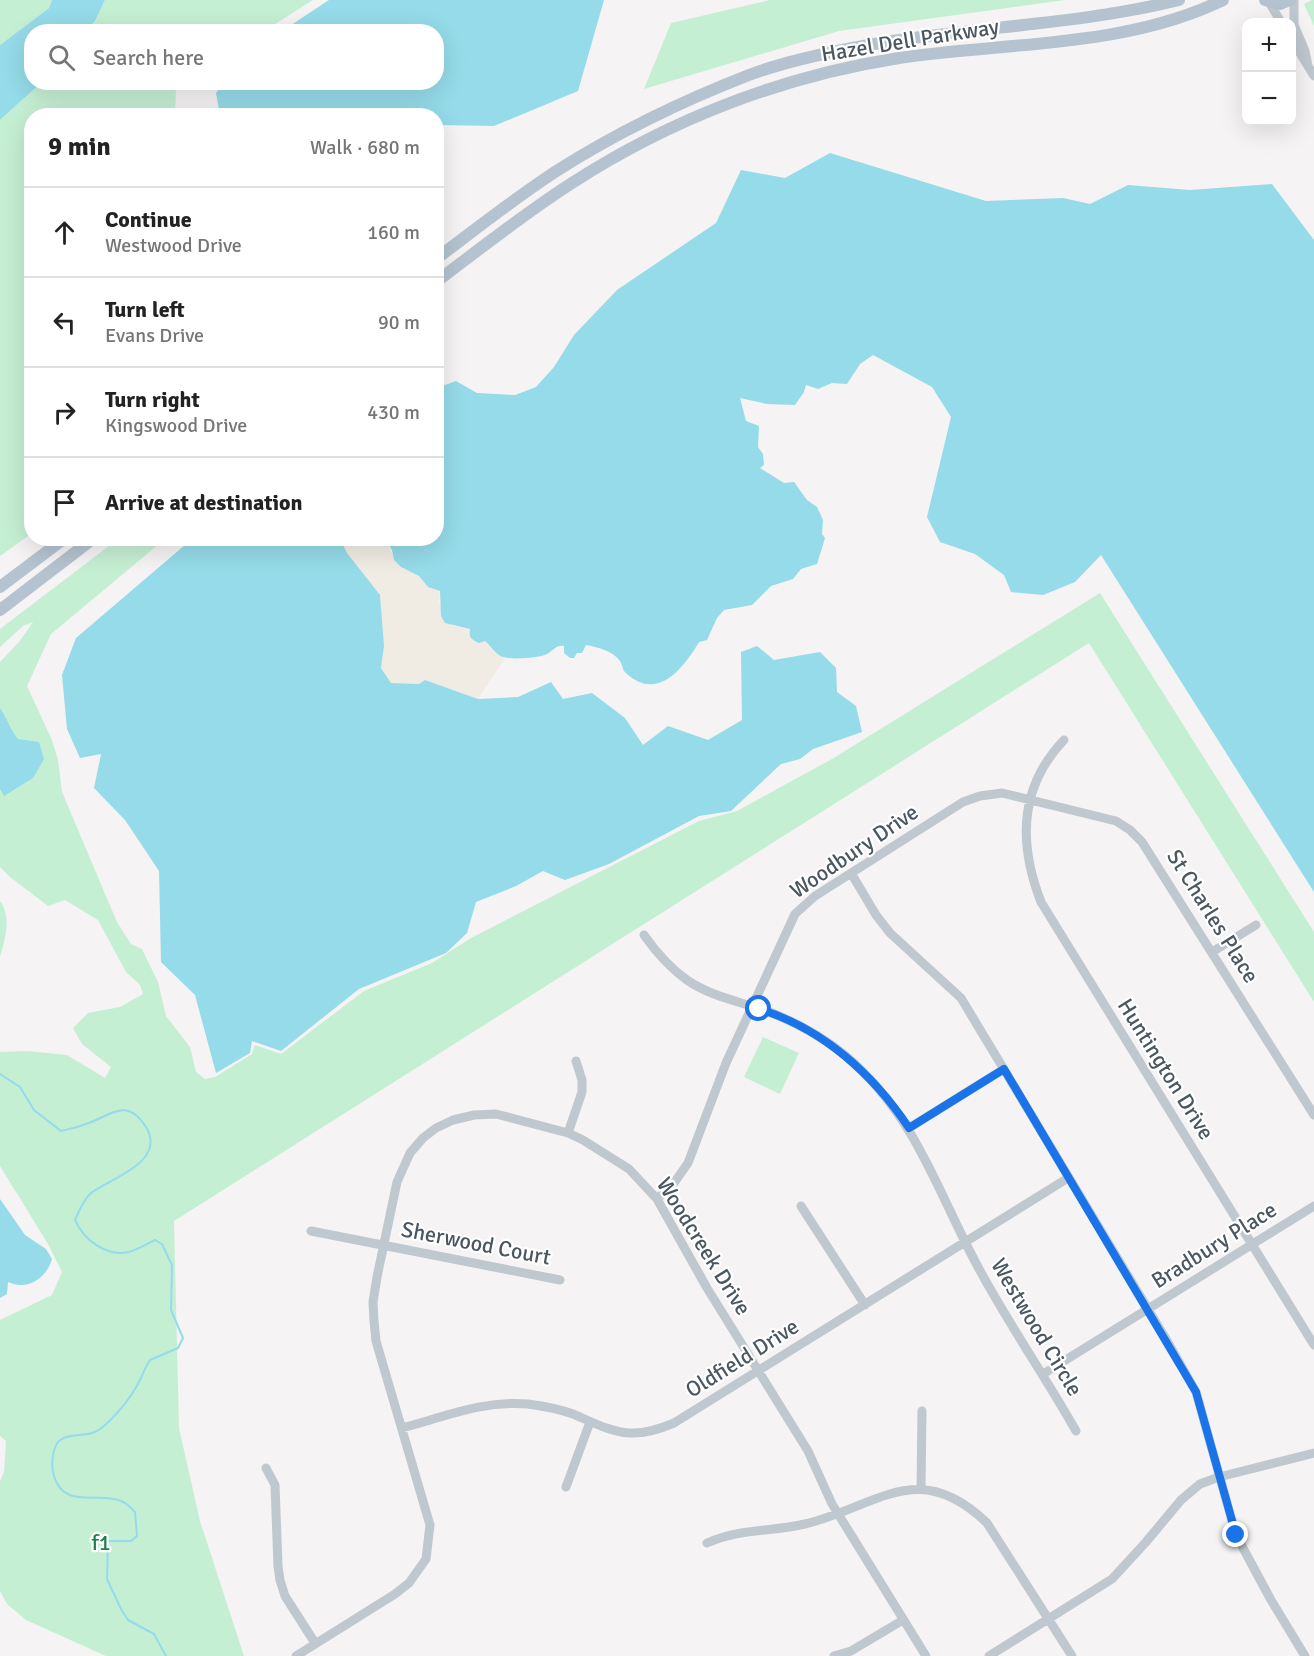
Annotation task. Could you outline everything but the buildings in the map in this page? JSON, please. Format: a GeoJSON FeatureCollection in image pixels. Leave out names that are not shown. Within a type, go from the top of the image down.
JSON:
{"type":"FeatureCollection","features":[{"type":"Feature","properties":{"kind":"main road","name":"Hazel Dell Parkway"},"geometry":{"type":"LineString","coordinates":[[444,253],[532,188],[595,147],[663,112],[751,75],[828,54],[887,42],[1079,20],[1179,0]]}},
{"type":"Feature","properties":{"kind":"main road","name":"Hazel Dell Parkway"},"geometry":{"type":"LineString","coordinates":[[444,276],[531,210],[600,165],[668,129],[739,99],[813,76],[871,63],[1077,38],[1139,28],[1183,17],[1223,0]]}},
{"type":"Feature","properties":{"kind":"main road"},"geometry":{"type":"LineString","coordinates":[[1267,1],[1280,4],[1292,0]]}},
{"type":"Feature","properties":{"kind":"main road"},"geometry":{"type":"LineString","coordinates":[[0,587],[54,546]]}},
{"type":"Feature","properties":{"kind":"main road"},"geometry":{"type":"LineString","coordinates":[[0,610],[84,546]]}},
{"type":"Feature","properties":{"kind":"street"},"geometry":{"type":"LineString","coordinates":[[1292,0],[1294,24],[1305,51],[1308,66]]}},
{"type":"Feature","properties":{"kind":"street"},"geometry":{"type":"LineString","coordinates":[[1267,1],[1278,18]]}},
{"type":"Feature","properties":{"kind":"street"},"geometry":{"type":"LineString","coordinates":[[1296,46],[1314,76]]}},
{"type":"Feature","properties":{"kind":"street","name":"Huntington Drive"},"geometry":{"type":"LineString","coordinates":[[1064,740],[1042,767],[1034,786],[1026,820],[1026,842],[1034,882],[1041,902],[1314,1345]]}},
{"type":"Feature","properties":{"kind":"street","name":"Woodbury Drive"},"geometry":{"type":"LineString","coordinates":[[657,1199],[674,1183],[688,1163],[718,1080],[795,914],[814,896],[972,798],[1002,793],[1031,799]]}},
{"type":"Feature","properties":{"kind":"street","name":"St Charles Place"},"geometry":{"type":"LineString","coordinates":[[1031,799],[1116,821],[1142,842],[1314,1115]]}},
{"type":"Feature","properties":{"kind":"street"},"geometry":{"type":"LineString","coordinates":[[851,873],[876,915],[890,933],[961,998],[1196,1392],[1236,1535],[1305,1656]]}},
{"type":"Feature","properties":{"kind":"street"},"geometry":{"type":"LineString","coordinates":[[1212,952],[1256,925]]}},
{"type":"Feature","properties":{"kind":"street","name":"Westwood Circle"},"geometry":{"type":"LineString","coordinates":[[644,934],[662,958],[686,980],[712,993],[790,1022],[840,1052],[860,1068],[879,1088],[909,1128],[985,1281],[1076,1431]]}},
{"type":"Feature","properties":{"kind":"street"},"geometry":{"type":"LineString","coordinates":[[568,1133],[582,1092],[582,1080],[576,1061]]}},
{"type":"Feature","properties":{"kind":"street"},"geometry":{"type":"LineString","coordinates":[[909,1128],[1004,1069]]}},
{"type":"Feature","properties":{"kind":"street","name":"Woodcreek Drive"},"geometry":{"type":"LineString","coordinates":[[296,1656],[395,1594],[409,1583],[426,1559],[430,1526],[376,1341],[374,1302],[397,1182],[403,1167],[423,1137],[453,1119],[474,1114],[496,1114],[568,1133],[604,1151],[629,1168],[657,1199],[707,1288],[808,1451],[838,1513],[926,1656]]}},
{"type":"Feature","properties":{"kind":"street","name":"Oldfield Drive"},"geometry":{"type":"LineString","coordinates":[[402,1428],[462,1410],[508,1403],[552,1408],[628,1433],[647,1432],[674,1424],[1068,1178]]}},
{"type":"Feature","properties":{"kind":"street"},"geometry":{"type":"LineString","coordinates":[[801,1206],[865,1305]]}},
{"type":"Feature","properties":{"kind":"street","name":"Bradbury Place"},"geometry":{"type":"LineString","coordinates":[[1043,1374],[1314,1206]]}},
{"type":"Feature","properties":{"kind":"street","name":"Sherwood Court"},"geometry":{"type":"LineString","coordinates":[[311,1230],[560,1280]]}},
{"type":"Feature","properties":{"kind":"street"},"geometry":{"type":"LineString","coordinates":[[921,1489],[922,1411]]}},
{"type":"Feature","properties":{"kind":"street"},"geometry":{"type":"LineString","coordinates":[[566,1487],[590,1422]]}},
{"type":"Feature","properties":{"kind":"street"},"geometry":{"type":"LineString","coordinates":[[989,1656],[1112,1579],[1181,1500],[1200,1484],[1314,1453]]}},
{"type":"Feature","properties":{"kind":"street"},"geometry":{"type":"LineString","coordinates":[[266,1468],[275,1485],[280,1580],[285,1596],[315,1643]]}},
{"type":"Feature","properties":{"kind":"street"},"geometry":{"type":"LineString","coordinates":[[707,1543],[728,1534],[805,1524],[880,1496],[910,1489],[934,1491],[960,1500],[987,1523],[1072,1656]]}},
{"type":"Feature","properties":{"kind":"street"},"geometry":{"type":"LineString","coordinates":[[834,1656],[851,1651],[903,1620]]}},
{"type":"Feature","properties":{"kind":"green space"},"geometry":{"type":"Polygon","coordinates":[[[0,0],[52,0],[49,8],[28,24],[24,24],[24,27],[0,45],[0,0]]]}},
{"type":"Feature","properties":{"kind":"green space"},"geometry":{"type":"Polygon","coordinates":[[[105,0],[313,0],[275,24],[93,24],[105,0]]]}},
{"type":"Feature","properties":{"kind":"green space"},"geometry":{"type":"Polygon","coordinates":[[[770,0],[1065,0],[839,31],[644,89],[671,23],[770,0]]]}},
{"type":"Feature","properties":{"kind":"green space"},"geometry":{"type":"Polygon","coordinates":[[[1314,0],[1314,26],[1304,4],[1314,0]]]}},
{"type":"Feature","properties":{"kind":"green space"},"geometry":{"type":"Polygon","coordinates":[[[33,90],[176,90],[175,108],[24,108],[24,539],[0,556],[0,120],[33,90]]]}},
{"type":"Feature","properties":{"kind":"green space","name":"f1"},"geometry":{"type":"Polygon","coordinates":[[[109,546],[157,546],[51,634],[27,686],[52,740],[58,760],[62,792],[117,922],[131,944],[142,949],[158,982],[166,1016],[190,1047],[196,1072],[205,1079],[215,1077],[252,1054],[255,1045],[281,1054],[364,991],[432,963],[471,938],[699,821],[737,811],[832,759],[1100,593],[1314,932],[1314,1002],[1089,643],[174,1221],[179,1428],[200,1521],[244,1656],[106,1656],[26,1620],[7,1604],[0,1591],[0,1481],[4,1472],[6,1441],[0,1436],[0,1320],[52,1295],[62,1272],[48,1244],[0,1166],[0,1052],[28,1051],[67,1055],[105,1078],[111,1067],[82,1044],[73,1028],[88,1013],[120,1007],[143,994],[140,985],[126,972],[98,920],[65,900],[48,906],[0,867],[0,662],[19,642],[33,622],[23,626],[0,647],[0,629],[109,546]]]}},
{"type":"Feature","properties":{"kind":"green space"},"geometry":{"type":"Polygon","coordinates":[[[0,901],[7,921],[0,957],[0,901]]]}},
{"type":"Feature","properties":{"kind":"green space"},"geometry":{"type":"Polygon","coordinates":[[[763,1037],[799,1053],[780,1094],[744,1077],[763,1037]]]}},
{"type":"Feature","properties":{"kind":"sand"},"geometry":{"type":"Polygon","coordinates":[[[343,546],[388,546],[401,567],[421,577],[429,586],[440,591],[439,602],[452,626],[462,627],[476,633],[505,658],[478,699],[425,680],[419,684],[391,683],[381,668],[384,646],[343,546]]]}},
{"type":"Feature","properties":{"kind":"water"},"geometry":{"type":"Polygon","coordinates":[[[52,0],[105,0],[92,24],[28,24],[49,8],[52,0]]]}},
{"type":"Feature","properties":{"kind":"water"},"geometry":{"type":"Polygon","coordinates":[[[329,0],[604,0],[578,91],[494,126],[444,125],[444,108],[219,108],[216,93],[218,90],[444,90],[444,24],[293,24],[329,0]]]}},
{"type":"Feature","properties":{"kind":"water"},"geometry":{"type":"Polygon","coordinates":[[[24,27],[24,90],[33,90],[0,120],[0,45],[24,27]]]}},
{"type":"Feature","properties":{"kind":"water"},"geometry":{"type":"Polygon","coordinates":[[[830,153],[986,201],[1063,198],[1090,204],[1128,185],[1190,190],[1272,184],[1314,240],[1314,892],[1101,555],[1075,582],[1043,595],[1011,592],[1004,575],[975,554],[940,542],[927,517],[951,417],[932,387],[873,355],[860,364],[847,384],[832,383],[818,389],[806,385],[795,405],[767,404],[740,398],[746,421],[759,426],[758,447],[763,454],[764,465],[760,468],[784,483],[794,482],[807,500],[817,507],[823,520],[822,534],[825,538],[817,564],[801,569],[793,579],[771,586],[752,605],[724,610],[717,618],[707,640],[699,642],[677,671],[659,683],[648,684],[637,681],[625,672],[620,661],[609,652],[586,645],[582,653],[577,653],[574,658],[564,653],[564,646],[537,657],[502,657],[485,641],[479,643],[472,639],[470,629],[445,623],[441,616],[440,591],[428,587],[419,576],[401,567],[394,560],[389,546],[444,546],[444,385],[456,381],[477,393],[515,395],[536,387],[554,367],[574,335],[617,290],[716,223],[741,170],[785,178],[830,153]]]}},
{"type":"Feature","properties":{"kind":"water"},"geometry":{"type":"Polygon","coordinates":[[[184,546],[344,546],[380,595],[384,646],[381,668],[391,683],[419,684],[425,680],[478,699],[518,697],[551,682],[563,699],[592,693],[625,718],[643,745],[668,726],[708,740],[742,720],[741,652],[757,646],[774,660],[820,652],[836,668],[837,692],[856,706],[862,732],[813,749],[800,759],[781,764],[731,811],[699,816],[609,864],[565,880],[543,871],[516,886],[476,902],[467,933],[446,953],[359,989],[281,1051],[252,1041],[250,1053],[216,1073],[195,995],[161,962],[159,871],[125,820],[94,788],[101,754],[80,758],[67,729],[62,675],[76,638],[184,546]]]}},
{"type":"Feature","properties":{"kind":"water"},"geometry":{"type":"Polygon","coordinates":[[[0,708],[18,739],[39,742],[44,759],[33,778],[4,796],[0,789],[0,708]]]}},
{"type":"Feature","properties":{"kind":"water"},"geometry":{"type":"Polygon","coordinates":[[[0,1199],[25,1235],[46,1249],[52,1259],[45,1272],[35,1281],[22,1285],[8,1282],[7,1294],[0,1298],[0,1199]]]}},
{"type":"Feature","properties":{"kind":"waterway"},"geometry":{"type":"LineString","coordinates":[[0,1074],[20,1087],[34,1110],[61,1131],[124,1110],[139,1117],[150,1139],[149,1150],[143,1159],[134,1168],[91,1193],[83,1202],[75,1220],[90,1240],[112,1252],[129,1252],[155,1240],[162,1244],[172,1265],[171,1310],[183,1338],[178,1348],[150,1360],[132,1394],[105,1425],[95,1432],[67,1437],[59,1441],[54,1453],[53,1468],[54,1476],[65,1493],[83,1498],[112,1498],[125,1503],[135,1512],[137,1536],[131,1541],[108,1541],[107,1579],[128,1620],[154,1634],[166,1656]]}},
{"type":"Feature","properties":{"kind":"route"},"geometry":{"type":"LineString","coordinates":[[759,1009],[814,1034],[840,1052],[860,1068],[879,1088],[909,1128],[1004,1069],[1196,1392],[1236,1535]]}}]}
